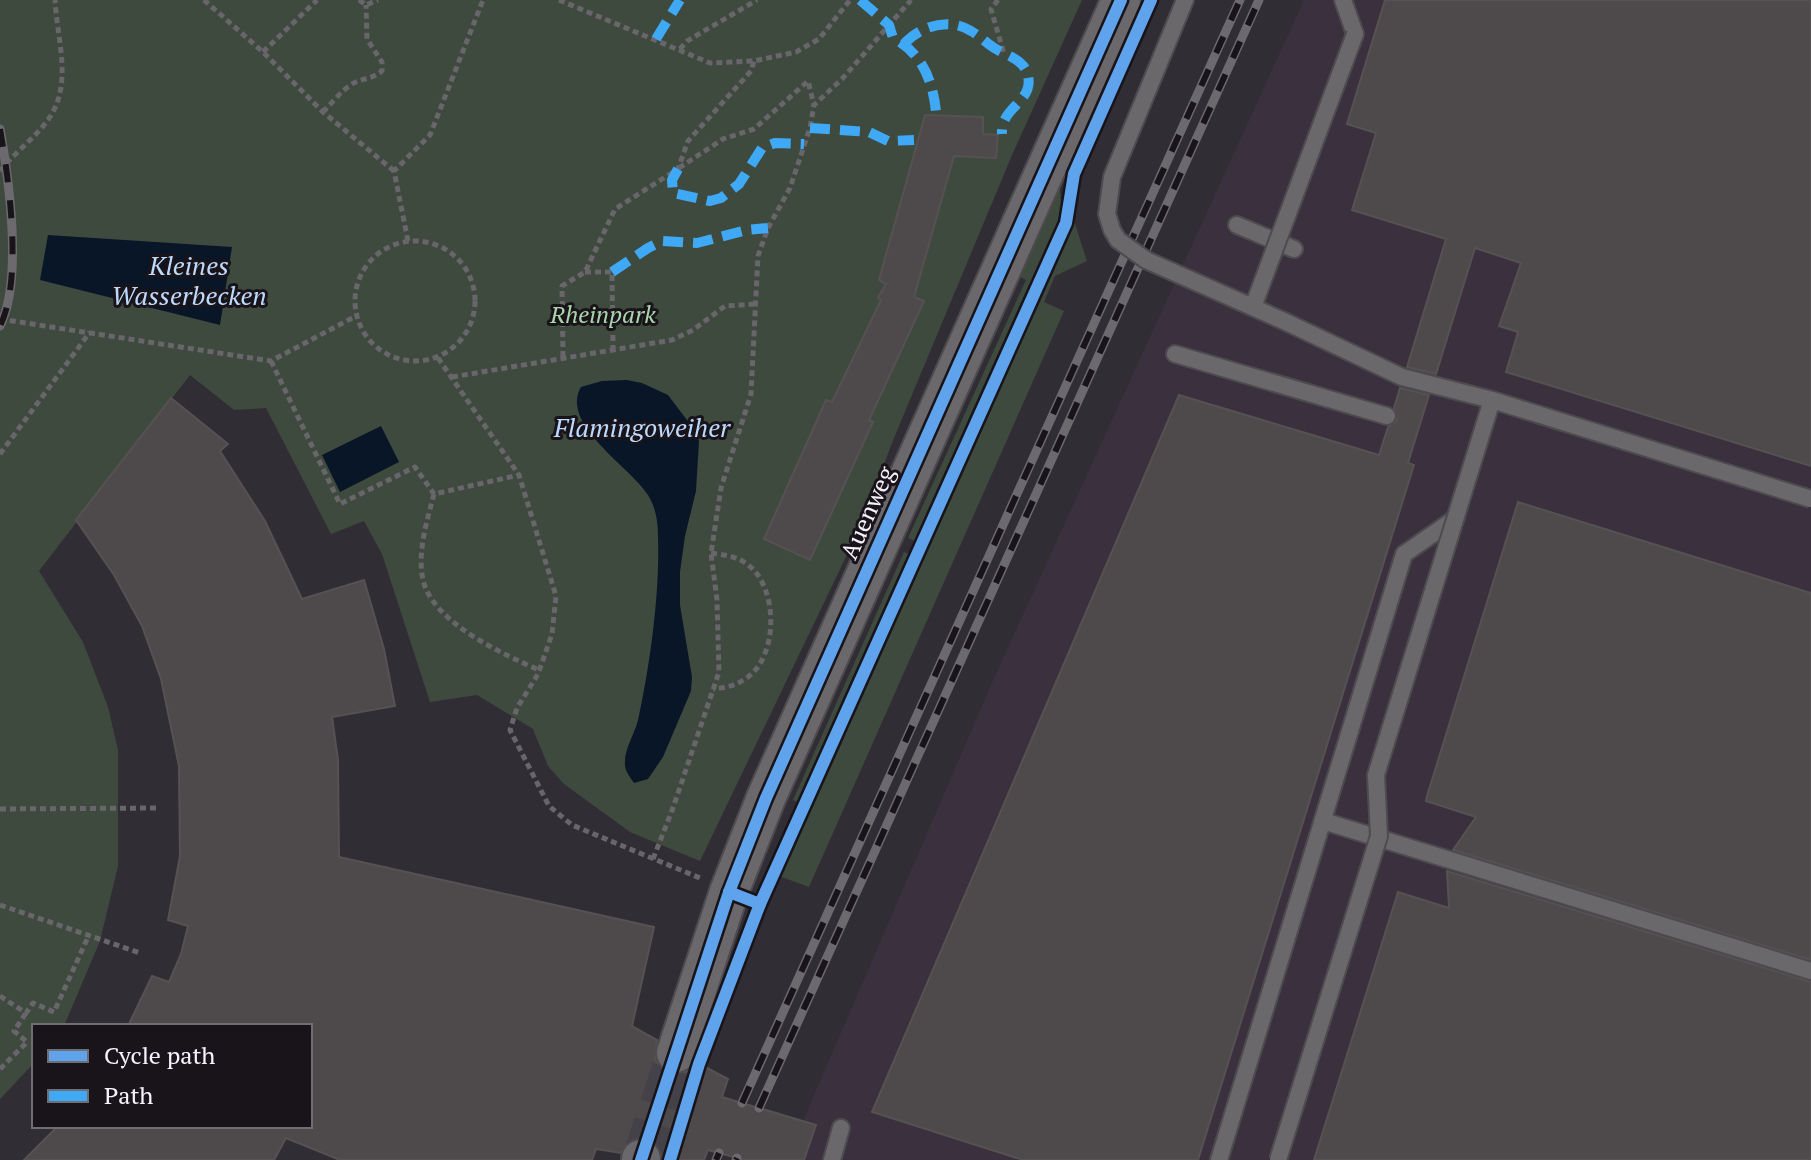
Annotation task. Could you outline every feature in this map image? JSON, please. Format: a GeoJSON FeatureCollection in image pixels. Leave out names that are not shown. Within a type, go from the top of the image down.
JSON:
{"type":"FeatureCollection","features":[{"type":"Feature","properties":{"kind":"street","name":"Auenweg"},"geometry":{"type":"LineString","coordinates":[[676,1053],[729,892],[766,798],[1121,0]]}},
{"type":"Feature","properties":{"kind":"lane"},"geometry":{"type":"LineString","coordinates":[[1185,0],[1112,177],[1107,214],[1118,240],[1146,260],[1402,377],[1492,400],[1811,499]]}},
{"type":"Feature","properties":{"kind":"lane"},"geometry":{"type":"LineString","coordinates":[[1253,307],[1355,34],[1343,0]]}},
{"type":"Feature","properties":{"kind":"lane"},"geometry":{"type":"LineString","coordinates":[[1237,225],[1294,249]]}},
{"type":"Feature","properties":{"kind":"lane"},"geometry":{"type":"LineString","coordinates":[[1175,354],[1387,416]]}},
{"type":"Feature","properties":{"kind":"lane"},"geometry":{"type":"LineString","coordinates":[[1278,1160],[1379,837],[1376,775],[1492,400]]}},
{"type":"Feature","properties":{"kind":"lane"},"geometry":{"type":"LineString","coordinates":[[1278,1160],[1379,836],[1376,775],[1492,400],[1811,499]]}},
{"type":"Feature","properties":{"kind":"lane"},"geometry":{"type":"LineString","coordinates":[[1219,1160],[1404,554],[1456,518]]}},
{"type":"Feature","properties":{"kind":"lane"},"geometry":{"type":"LineString","coordinates":[[1323,821],[1811,971]]}},
{"type":"Feature","properties":{"kind":"lane"},"geometry":{"type":"LineString","coordinates":[[832,1160],[841,1128]]}},
{"type":"Feature","properties":{"kind":"path"},"geometry":{"type":"LineString","coordinates":[[0,171],[47,121],[57,105],[62,88],[62,67],[55,0]]}},
{"type":"Feature","properties":{"kind":"path"},"geometry":{"type":"LineString","coordinates":[[204,0],[263,52],[323,112],[394,171],[408,241]]}},
{"type":"Feature","properties":{"kind":"path"},"geometry":{"type":"LineString","coordinates":[[263,52],[317,0]]}},
{"type":"Feature","properties":{"kind":"path"},"geometry":{"type":"LineString","coordinates":[[359,0],[366,5]]}},
{"type":"Feature","properties":{"kind":"path"},"geometry":{"type":"LineString","coordinates":[[366,5],[378,0]]}},
{"type":"Feature","properties":{"kind":"path"},"geometry":{"type":"LineString","coordinates":[[394,171],[430,135],[483,0]]}},
{"type":"Feature","properties":{"kind":"path"},"geometry":{"type":"LineString","coordinates":[[559,0],[710,63],[754,61],[796,52],[819,39],[850,0]]}},
{"type":"Feature","properties":{"kind":"path"},"geometry":{"type":"LineString","coordinates":[[680,49],[687,41],[757,0]]}},
{"type":"Feature","properties":{"kind":"path"},"geometry":{"type":"LineString","coordinates":[[814,105],[842,79],[911,0]]}},
{"type":"Feature","properties":{"kind":"path"},"geometry":{"type":"LineString","coordinates":[[998,0],[991,9],[1004,54]]}},
{"type":"Feature","properties":{"kind":"path"},"geometry":{"type":"LineString","coordinates":[[323,112],[348,86],[375,78],[382,71],[382,62],[367,39],[366,5]]}},
{"type":"Feature","properties":{"kind":"path"},"geometry":{"type":"LineString","coordinates":[[678,169],[688,141],[751,71],[754,61]]}},
{"type":"Feature","properties":{"kind":"path"},"geometry":{"type":"LineString","coordinates":[[585,272],[615,209],[723,139],[754,129],[808,81],[814,105],[810,128],[790,188],[768,228],[758,256],[751,394],[721,488],[711,553],[717,600],[719,672],[653,859]]}},
{"type":"Feature","properties":{"kind":"path"},"geometry":{"type":"LineString","coordinates":[[408,241],[430,243],[450,251],[465,267],[474,287],[476,308],[469,329],[456,346],[438,358],[417,362],[397,359],[379,349],[364,335],[356,316],[355,296],[360,276],[372,259],[388,247],[408,241]]}},
{"type":"Feature","properties":{"kind":"path"},"geometry":{"type":"LineString","coordinates":[[563,357],[562,286],[585,272],[612,272],[613,349]]}},
{"type":"Feature","properties":{"kind":"path"},"geometry":{"type":"LineString","coordinates":[[452,377],[672,340],[693,330],[725,306],[756,304]]}},
{"type":"Feature","properties":{"kind":"path"},"geometry":{"type":"LineString","coordinates":[[0,319],[271,361],[356,316]]}},
{"type":"Feature","properties":{"kind":"path"},"geometry":{"type":"LineString","coordinates":[[0,454],[90,332]]}},
{"type":"Feature","properties":{"kind":"path"},"geometry":{"type":"LineString","coordinates":[[438,358],[519,475],[556,596],[552,634],[539,671],[517,708],[510,730],[549,806],[572,825],[729,892]]}},
{"type":"Feature","properties":{"kind":"path"},"geometry":{"type":"LineString","coordinates":[[271,361],[340,504],[415,467],[434,494],[422,543],[422,578],[426,590],[468,633],[539,671]]}},
{"type":"Feature","properties":{"kind":"path"},"geometry":{"type":"LineString","coordinates":[[434,494],[519,475]]}},
{"type":"Feature","properties":{"kind":"path"},"geometry":{"type":"LineString","coordinates":[[711,553],[731,556],[749,565],[766,590],[770,615],[762,661],[749,676],[728,687],[713,689]]}},
{"type":"Feature","properties":{"kind":"path"},"geometry":{"type":"LineString","coordinates":[[0,809],[158,808]]}},
{"type":"Feature","properties":{"kind":"path"},"geometry":{"type":"LineString","coordinates":[[0,905],[140,953]]}},
{"type":"Feature","properties":{"kind":"path"},"geometry":{"type":"LineString","coordinates":[[0,1069],[27,1042],[14,1031],[33,1003],[54,1012],[88,937]]}},
{"type":"Feature","properties":{"kind":"path"},"geometry":{"type":"LineString","coordinates":[[0,996],[26,1013]]}},
{"type":"Feature","properties":{"kind":"shaded area"},"geometry":{"type":"Polygon","coordinates":[[[1304,0],[1811,0],[1811,1160],[786,1160],[994,678],[1304,0]]]}},
{"type":"Feature","properties":{"kind":"green space","name":"Rheinpark"},"geometry":{"type":"Polygon","coordinates":[[[0,0],[1082,0],[1012,155],[856,536],[700,861],[630,832],[564,784],[548,766],[533,729],[477,695],[430,702],[382,554],[364,521],[331,534],[266,408],[234,410],[190,375],[39,571],[83,642],[108,707],[118,750],[118,866],[100,941],[65,1024],[32,1024],[32,1065],[0,1099],[0,0]]]}},
{"type":"Feature","properties":{"kind":"green space"},"geometry":{"type":"Polygon","coordinates":[[[1140,0],[1145,0],[1060,188],[1061,206],[1057,226],[917,542],[908,538],[1026,280],[1016,275],[1140,0]]]}},
{"type":"Feature","properties":{"kind":"green space"},"geometry":{"type":"Polygon","coordinates":[[[1073,218],[1087,261],[1055,276],[1044,302],[1064,311],[809,887],[779,876],[1073,218]]]}},
{"type":"Feature","properties":{"kind":"green space"},"geometry":{"type":"Polygon","coordinates":[[[904,552],[911,555],[799,803],[793,800],[904,552]]]}},
{"type":"Feature","properties":{"kind":"water","name":"Kleines Wasserbecken"},"geometry":{"type":"Polygon","coordinates":[[[48,235],[232,247],[220,325],[40,280],[48,235]]]}},
{"type":"Feature","properties":{"kind":"water","name":"Flamingoweiher"},"geometry":{"type":"Polygon","coordinates":[[[627,380],[668,395],[699,441],[696,491],[680,572],[680,605],[692,677],[691,691],[663,757],[648,779],[634,783],[626,770],[625,761],[638,720],[650,653],[656,605],[657,521],[653,505],[640,484],[588,430],[580,416],[577,401],[581,387],[602,381],[627,380]]]}},
{"type":"Feature","properties":{"kind":"water"},"geometry":{"type":"Polygon","coordinates":[[[381,426],[399,462],[340,492],[322,455],[381,426]]]}},
{"type":"Feature","properties":{"kind":"building"},"geometry":{"type":"Polygon","coordinates":[[[1385,0],[1811,0],[1811,466],[1506,372],[1518,332],[1499,326],[1521,263],[1475,248],[1436,374],[1407,367],[1446,239],[1352,210],[1376,133],[1347,124],[1385,0]]]}},
{"type":"Feature","properties":{"kind":"building"},"geometry":{"type":"Polygon","coordinates":[[[925,115],[983,117],[983,134],[998,135],[996,158],[954,156],[914,297],[924,301],[810,560],[764,539],[826,400],[832,402],[881,300],[878,298],[886,284],[879,280],[925,115]]]}},
{"type":"Feature","properties":{"kind":"building"},"geometry":{"type":"Polygon","coordinates":[[[1400,388],[1429,395],[1408,463],[1414,465],[1198,1160],[1023,1160],[872,1112],[1179,395],[1379,455],[1388,427],[1397,420],[1394,408],[1400,388]]]}},
{"type":"Feature","properties":{"kind":"building"},"geometry":{"type":"Polygon","coordinates":[[[171,398],[228,444],[220,451],[265,521],[302,599],[364,580],[384,649],[395,706],[332,717],[338,760],[339,857],[654,927],[632,1026],[657,1040],[655,1058],[659,1067],[668,1074],[681,1074],[690,1070],[696,1062],[728,1079],[722,1097],[816,1125],[804,1160],[745,1160],[708,1150],[704,1160],[663,1160],[660,1147],[642,1137],[629,1140],[621,1153],[596,1149],[592,1160],[340,1160],[286,1138],[274,1160],[24,1160],[56,1128],[312,1128],[312,1024],[129,1024],[152,976],[169,982],[188,926],[168,920],[180,856],[179,766],[161,679],[142,626],[114,575],[76,520],[171,398]]]}},
{"type":"Feature","properties":{"kind":"building"},"geometry":{"type":"Polygon","coordinates":[[[1518,502],[1811,593],[1811,960],[1453,850],[1476,817],[1426,801],[1518,502]]]}},
{"type":"Feature","properties":{"kind":"building"},"geometry":{"type":"Polygon","coordinates":[[[1447,871],[1811,982],[1811,1160],[1314,1160],[1398,892],[1449,908],[1447,871]]]}},
{"type":"Feature","properties":{"kind":"tunnel"},"geometry":{"type":"LineString","coordinates":[[641,1159],[676,1053]]}},
{"type":"Feature","properties":{"kind":"railway"},"geometry":{"type":"LineString","coordinates":[[742,1103],[1240,0]]}},
{"type":"Feature","properties":{"kind":"railway"},"geometry":{"type":"LineString","coordinates":[[759,1108],[1259,0]]}},
{"type":"Feature","properties":{"kind":"railway"},"geometry":{"type":"LineString","coordinates":[[0,129],[12,229],[11,283],[0,326]]}},
{"type":"Feature","properties":{"kind":"railway"},"geometry":{"type":"LineString","coordinates":[[716,1160],[719,1153]]}},
{"type":"Feature","properties":{"kind":"marked path"},"geometry":{"type":"LineString","coordinates":[[656,39],[680,0]]}},
{"type":"Feature","properties":{"kind":"marked path"},"geometry":{"type":"LineString","coordinates":[[860,0],[889,25],[893,38],[919,60],[929,79],[936,112]]}},
{"type":"Feature","properties":{"kind":"marked path"},"geometry":{"type":"LineString","coordinates":[[904,44],[926,28],[954,25],[971,31],[1020,62],[1029,85],[1022,99],[1006,117],[1002,134]]}},
{"type":"Feature","properties":{"kind":"marked path"},"geometry":{"type":"LineString","coordinates":[[810,128],[869,132],[888,141],[914,140]]}},
{"type":"Feature","properties":{"kind":"marked path"},"geometry":{"type":"LineString","coordinates":[[678,169],[672,180],[673,193],[710,201],[721,198],[739,184],[762,148],[775,143],[804,144]]}},
{"type":"Feature","properties":{"kind":"marked path"},"geometry":{"type":"LineString","coordinates":[[612,272],[662,241],[697,243],[768,228]]}},
{"type":"Feature","properties":{"kind":"cycle path"},"geometry":{"type":"LineString","coordinates":[[641,1160],[729,892],[766,798],[1121,0]]}},
{"type":"Feature","properties":{"kind":"cycle path"},"geometry":{"type":"LineString","coordinates":[[729,892],[760,904],[1066,223],[1074,174],[1151,0]]}},
{"type":"Feature","properties":{"kind":"cycle path"},"geometry":{"type":"LineString","coordinates":[[670,1160],[699,1064],[760,904]]}}]}
